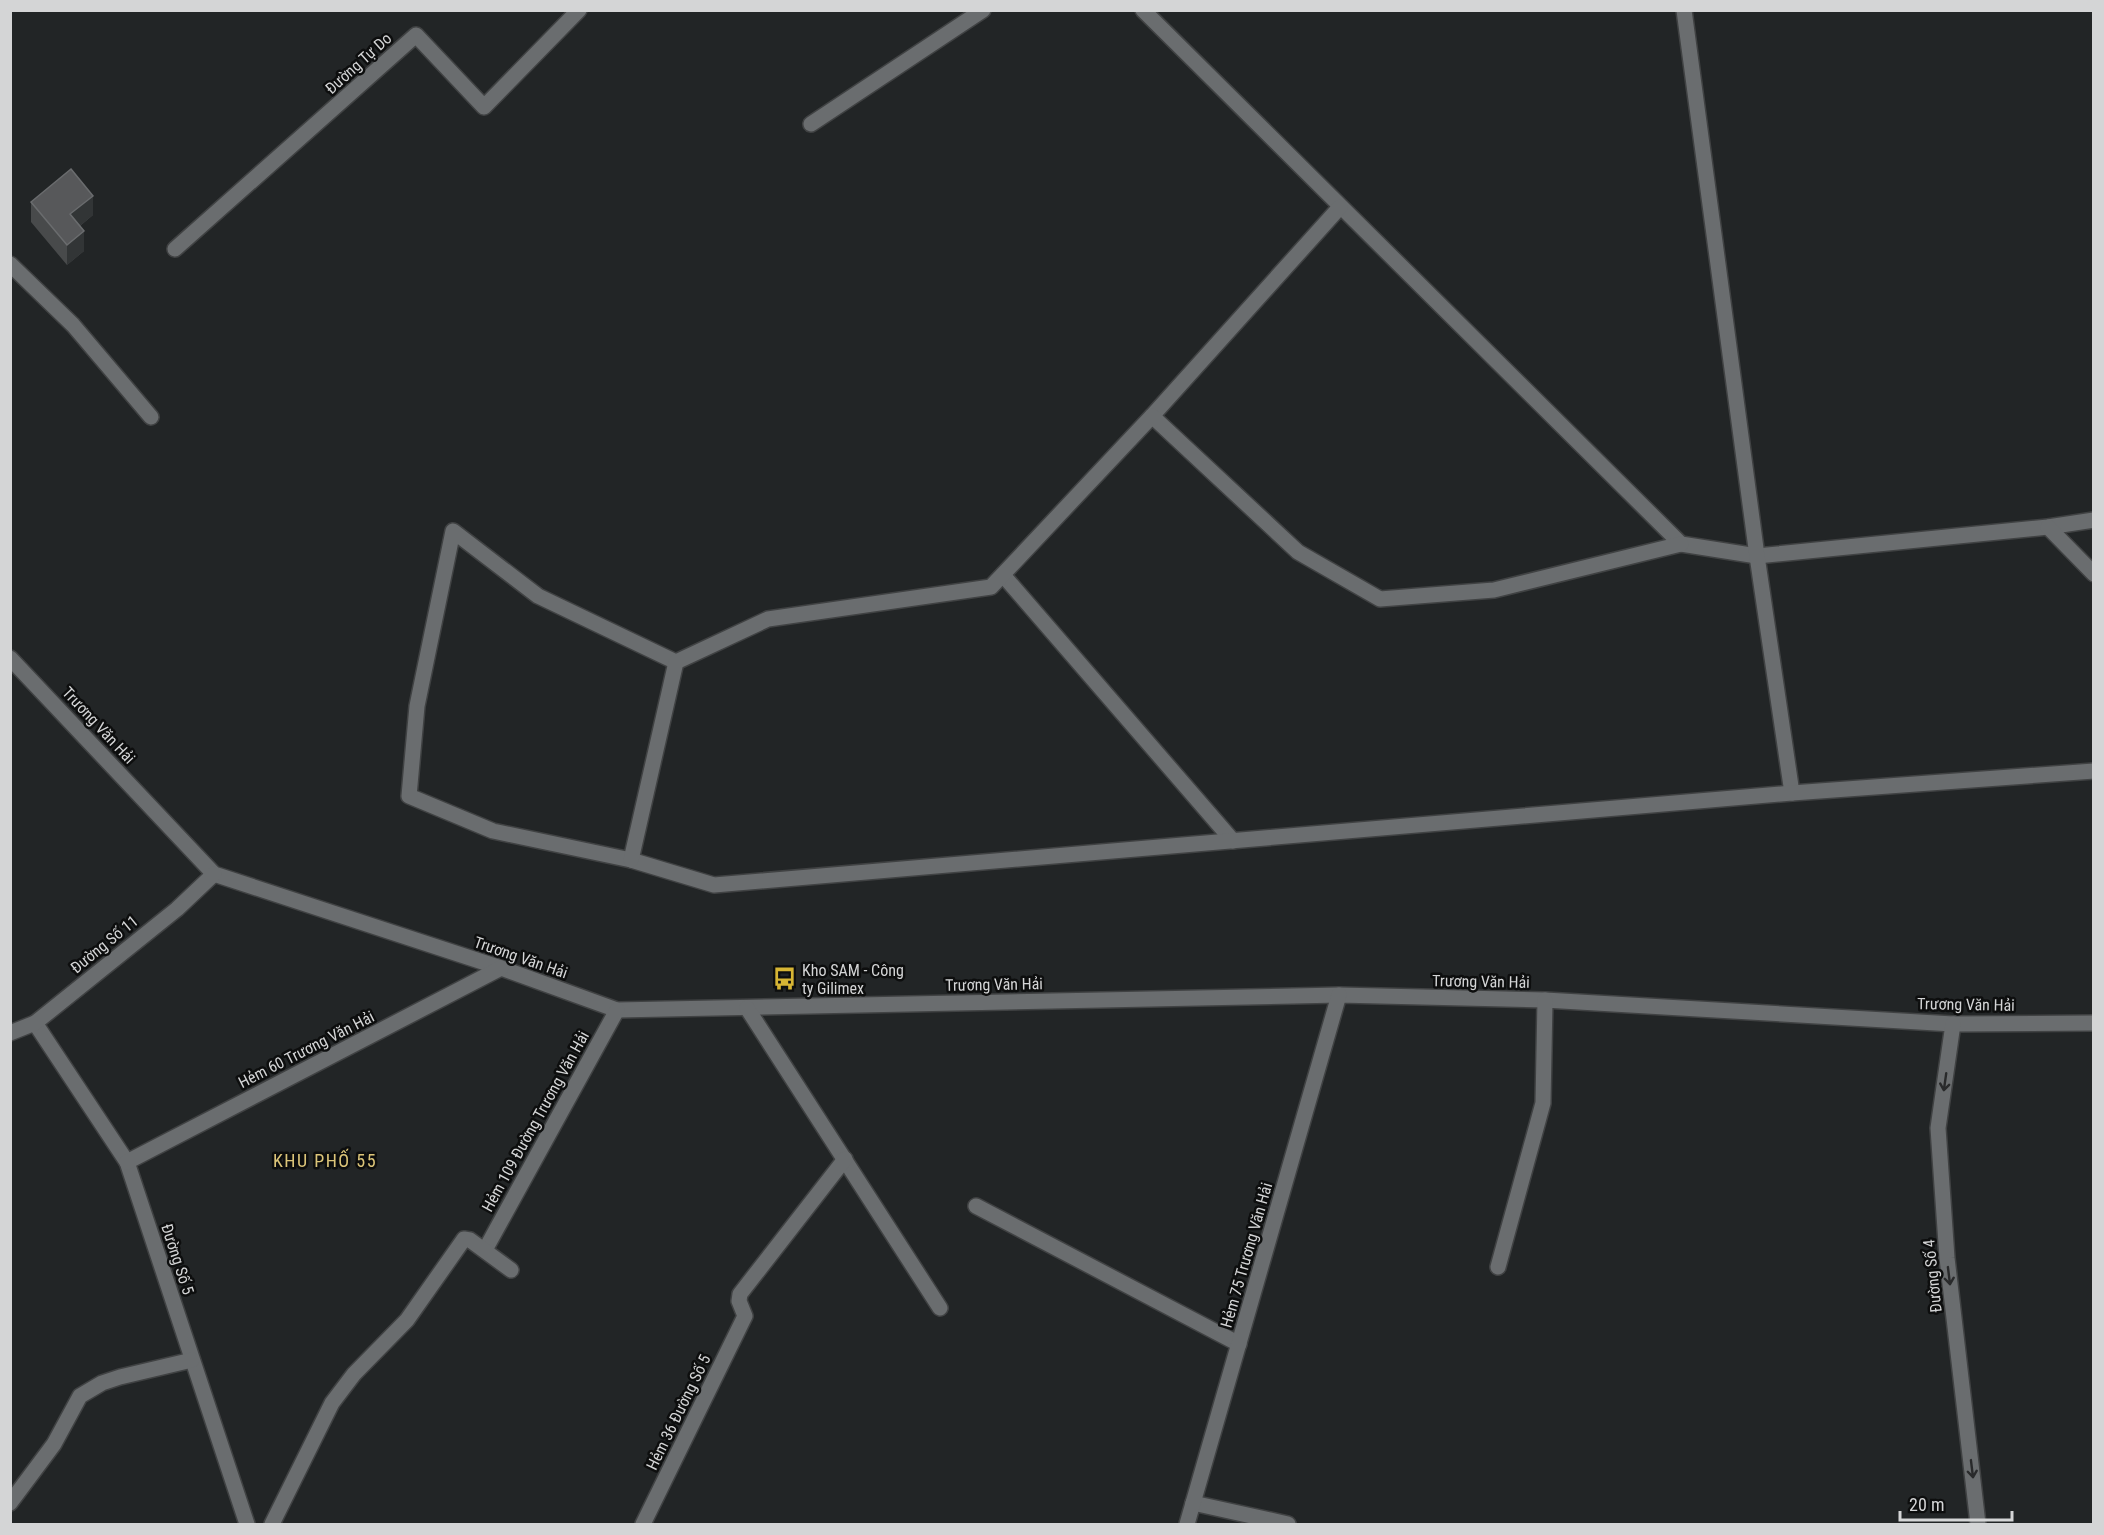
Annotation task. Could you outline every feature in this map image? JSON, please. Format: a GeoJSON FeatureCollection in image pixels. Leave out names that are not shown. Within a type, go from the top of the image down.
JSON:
{"type":"FeatureCollection","features":[{"type":"Feature","properties":{"kind":"street","name":"Đường Tự Do"},"geometry":{"type":"LineString","coordinates":[[175,249],[416,35],[484,107],[579,10]]}},
{"type":"Feature","properties":{"kind":"street"},"geometry":{"type":"LineString","coordinates":[[811,124],[983,10]]}},
{"type":"Feature","properties":{"kind":"street"},"geometry":{"type":"LineString","coordinates":[[1143,10],[1681,544]]}},
{"type":"Feature","properties":{"kind":"street"},"geometry":{"type":"LineString","coordinates":[[1684,10],[1757,556],[1792,793]]}},
{"type":"Feature","properties":{"kind":"street"},"geometry":{"type":"LineString","coordinates":[[676,662],[768,619],[991,587],[1152,416],[1340,207]]}},
{"type":"Feature","properties":{"kind":"street"},"geometry":{"type":"LineString","coordinates":[[10,264],[73,325],[151,417]]}},
{"type":"Feature","properties":{"kind":"street"},"geometry":{"type":"LineString","coordinates":[[1152,416],[1298,552],[1380,599],[1494,590],[1681,544],[1757,556],[2048,527],[2094,520]]}},
{"type":"Feature","properties":{"kind":"street"},"geometry":{"type":"LineString","coordinates":[[2048,527],[2094,574]]}},
{"type":"Feature","properties":{"kind":"street"},"geometry":{"type":"LineString","coordinates":[[676,662],[538,597],[453,531],[417,706],[409,796],[493,831],[631,860],[714,885],[1792,793],[2094,771]]}},
{"type":"Feature","properties":{"kind":"street"},"geometry":{"type":"LineString","coordinates":[[1003,575],[1233,841]]}},
{"type":"Feature","properties":{"kind":"street","name":"Trương Văn Hải"},"geometry":{"type":"LineString","coordinates":[[10,658],[214,874],[501,968],[617,1010],[1339,995],[1545,1000],[1953,1024],[2094,1023]]}},
{"type":"Feature","properties":{"kind":"street"},"geometry":{"type":"LineString","coordinates":[[631,860],[676,662]]}},
{"type":"Feature","properties":{"kind":"street","name":"Đường Số 11"},"geometry":{"type":"LineString","coordinates":[[10,1033],[35,1023],[177,909],[214,874]]}},
{"type":"Feature","properties":{"kind":"street","name":"Hẻm 60 Trương Văn Hải"},"geometry":{"type":"LineString","coordinates":[[128,1162],[501,968]]}},
{"type":"Feature","properties":{"kind":"street","name":"Hẻm 75 Trương Văn Hải"},"geometry":{"type":"LineString","coordinates":[[1187,1524],[1339,995]]}},
{"type":"Feature","properties":{"kind":"street"},"geometry":{"type":"LineString","coordinates":[[1498,1267],[1543,1103],[1545,1000]]}},
{"type":"Feature","properties":{"kind":"street"},"geometry":{"type":"LineString","coordinates":[[747,1008],[940,1308]]}},
{"type":"Feature","properties":{"kind":"street","name":"Hẻm 109 Đường Trương Văn Hải"},"geometry":{"type":"LineString","coordinates":[[485,1250],[617,1010]]}},
{"type":"Feature","properties":{"kind":"street","name":"Đường Số 5"},"geometry":{"type":"LineString","coordinates":[[35,1023],[128,1162],[247,1524]]}},
{"type":"Feature","properties":{"kind":"street","name":"Đường Số 4"},"geometry":{"type":"LineString","coordinates":[[1953,1024],[1938,1128],[1947,1258],[1978,1524]]}},
{"type":"Feature","properties":{"kind":"street","name":"Hẻm 36 Đường Số 5"},"geometry":{"type":"LineString","coordinates":[[643,1524],[745,1316],[740,1294],[844,1160]]}},
{"type":"Feature","properties":{"kind":"street"},"geometry":{"type":"LineString","coordinates":[[976,1206],[1239,1344]]}},
{"type":"Feature","properties":{"kind":"street"},"geometry":{"type":"LineString","coordinates":[[272,1524],[332,1403],[354,1374],[407,1320],[464,1239],[470,1240],[485,1250],[510,1270]]}},
{"type":"Feature","properties":{"kind":"street"},"geometry":{"type":"LineString","coordinates":[[10,1503],[54,1444],[80,1396],[102,1383],[120,1377],[192,1360]]}},
{"type":"Feature","properties":{"kind":"street"},"geometry":{"type":"LineString","coordinates":[[1193,1503],[1288,1524]]}},
{"type":"Feature","properties":{"kind":"building"},"geometry":{"type":"Polygon","coordinates":[[[71,169],[93,196],[70,214],[84,231],[67,245],[31,202],[71,169]]]}},
{"type":"Feature","properties":{"kind":"place","name":"Kho SAM - Công ty Gilimex"},"geometry":{"type":"Point","coordinates":[784,979]}},
{"type":"Feature","properties":{"kind":"district","name":"KHU PHỐ 55"},"geometry":{"type":"Point","coordinates":[325,1161]}}]}
